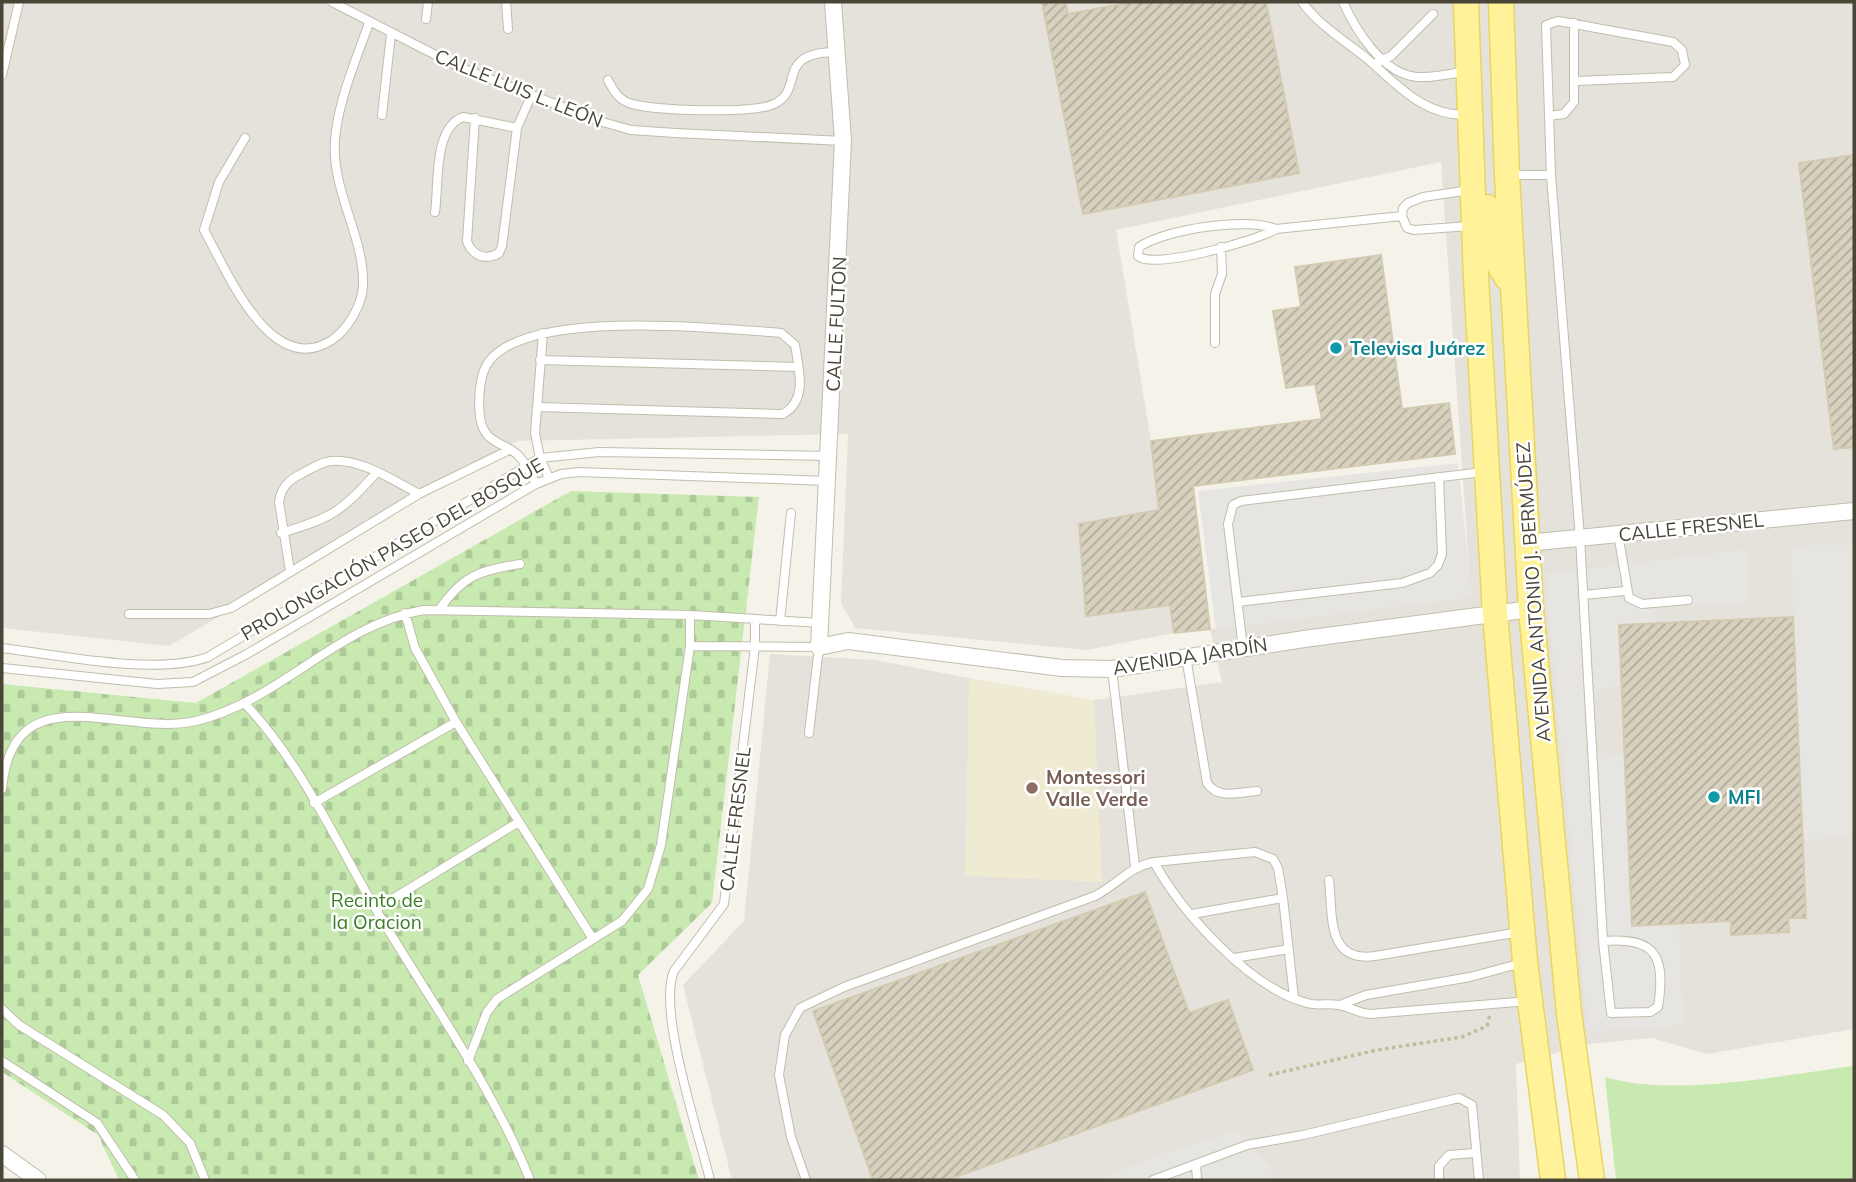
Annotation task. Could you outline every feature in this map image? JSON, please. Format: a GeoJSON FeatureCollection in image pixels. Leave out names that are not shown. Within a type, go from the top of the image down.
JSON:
{"type":"FeatureCollection","features":[{"type":"Feature","properties":{"kind":"main road","name":"AVENIDA ANTONIO J. BERMÚDEZ"},"geometry":{"type":"LineString","coordinates":[[1466,2],[1466,71],[1495,613],[1525,962],[1553,1180]]}},
{"type":"Feature","properties":{"kind":"main road","name":"AVENIDA ANTONIO J. BERMÚDEZ"},"geometry":{"type":"LineString","coordinates":[[1501,2],[1507,175],[1531,609],[1570,1013],[1592,1180]]}},
{"type":"Feature","properties":{"kind":"main road"},"geometry":{"type":"LineString","coordinates":[[1473,190],[1485,201],[1496,260],[1513,283]]}},
{"type":"Feature","properties":{"kind":"main road"},"geometry":{"type":"LineString","coordinates":[[1476,278],[1489,300],[1494,362],[1501,371],[1517,377]]}},
{"type":"Feature","properties":{"kind":"street","name":"CALLE FULTON"},"geometry":{"type":"LineString","coordinates":[[819,647],[843,141],[833,2]]}},
{"type":"Feature","properties":{"kind":"street","name":"CALLE FRESNEL"},"geometry":{"type":"LineString","coordinates":[[1527,543],[1854,511]]}},
{"type":"Feature","properties":{"kind":"street","name":"AVENIDA JARDÍN"},"geometry":{"type":"LineString","coordinates":[[819,647],[848,641],[1062,668],[1112,669],[1243,648],[1531,609]]}},
{"type":"Feature","properties":{"kind":"street","name":"AVENIDA JARDÍN"},"geometry":{"type":"LineString","coordinates":[[821,623],[848,641]]}},
{"type":"Feature","properties":{"kind":"street"},"geometry":{"type":"LineString","coordinates":[[2,1154],[38,1180]]}},
{"type":"Feature","properties":{"kind":"lane"},"geometry":{"type":"LineString","coordinates":[[2,75],[19,2]]}},
{"type":"Feature","properties":{"kind":"lane","name":"CALLE LUIS L. LEÓN"},"geometry":{"type":"LineString","coordinates":[[331,2],[459,67],[531,96],[632,130],[843,141]]}},
{"type":"Feature","properties":{"kind":"lane"},"geometry":{"type":"LineString","coordinates":[[426,19],[428,2]]}},
{"type":"Feature","properties":{"kind":"lane"},"geometry":{"type":"LineString","coordinates":[[506,2],[508,29]]}},
{"type":"Feature","properties":{"kind":"lane"},"geometry":{"type":"LineString","coordinates":[[1302,2],[1322,25],[1431,109],[1469,115]]}},
{"type":"Feature","properties":{"kind":"lane"},"geometry":{"type":"LineString","coordinates":[[1343,2],[1383,61],[1398,72],[1415,77],[1466,71]]}},
{"type":"Feature","properties":{"kind":"lane"},"geometry":{"type":"LineString","coordinates":[[1372,64],[1383,61],[1433,14]]}},
{"type":"Feature","properties":{"kind":"lane"},"geometry":{"type":"LineString","coordinates":[[1576,81],[1664,79],[1678,74],[1685,65],[1682,50],[1673,42],[1574,23],[1551,21],[1544,31],[1551,175],[1580,538],[1603,941],[1611,1013],[1650,1012],[1658,1007],[1659,974],[1652,950],[1640,943],[1603,941]]}},
{"type":"Feature","properties":{"kind":"lane"},"geometry":{"type":"LineString","coordinates":[[245,138],[219,182],[204,230],[248,308],[265,329],[277,340],[297,348],[326,344],[347,325],[358,307],[363,287],[357,246],[340,185],[335,141],[351,75],[369,23]]}},
{"type":"Feature","properties":{"kind":"lane"},"geometry":{"type":"LineString","coordinates":[[1549,116],[1564,114],[1572,106],[1576,81],[1574,23]]}},
{"type":"Feature","properties":{"kind":"lane"},"geometry":{"type":"LineString","coordinates":[[382,115],[391,34]]}},
{"type":"Feature","properties":{"kind":"lane"},"geometry":{"type":"LineString","coordinates":[[608,80],[620,98],[640,106],[756,108],[777,103],[783,97],[794,68],[805,56],[838,52]]}},
{"type":"Feature","properties":{"kind":"lane"},"geometry":{"type":"LineString","coordinates":[[475,118],[466,232],[469,247],[477,255],[493,256],[502,246],[517,128],[531,96]]}},
{"type":"Feature","properties":{"kind":"lane"},"geometry":{"type":"LineString","coordinates":[[435,212],[446,130],[456,120],[475,118],[517,128]]}},
{"type":"Feature","properties":{"kind":"lane"},"geometry":{"type":"LineString","coordinates":[[1507,175],[1551,175]]}},
{"type":"Feature","properties":{"kind":"lane"},"geometry":{"type":"LineString","coordinates":[[1473,190],[1415,200],[1404,208],[1402,216],[1408,228],[1414,230],[1475,225]]}},
{"type":"Feature","properties":{"kind":"lane"},"geometry":{"type":"LineString","coordinates":[[1276,229],[1260,223],[1242,223],[1158,238],[1146,242],[1137,251],[1141,259],[1155,260],[1254,240],[1276,229],[1402,216]]}},
{"type":"Feature","properties":{"kind":"lane"},"geometry":{"type":"LineString","coordinates":[[1215,343],[1215,294],[1222,274],[1221,247]]}},
{"type":"Feature","properties":{"kind":"lane"},"geometry":{"type":"LineString","coordinates":[[536,484],[526,465],[491,439],[481,418],[482,376],[489,361],[498,353],[543,333],[609,325],[781,333],[795,345],[798,398],[794,408],[783,415],[537,407]]}},
{"type":"Feature","properties":{"kind":"lane"},"geometry":{"type":"LineString","coordinates":[[543,333],[535,433],[540,458],[549,478]]}},
{"type":"Feature","properties":{"kind":"lane"},"geometry":{"type":"LineString","coordinates":[[540,360],[798,367]]}},
{"type":"Feature","properties":{"kind":"lane"},"geometry":{"type":"LineString","coordinates":[[129,614],[209,614],[231,608],[419,494],[509,450]]}},
{"type":"Feature","properties":{"kind":"lane","name":"PROLONGACIÓN PASEO DEL BOSQUE"},"geometry":{"type":"LineString","coordinates":[[2,648],[157,666],[189,664],[208,657],[540,458],[599,452],[830,456]]}},
{"type":"Feature","properties":{"kind":"lane"},"geometry":{"type":"LineString","coordinates":[[290,571],[281,533],[280,492],[292,478],[326,462],[339,461],[376,473],[419,494]]}},
{"type":"Feature","properties":{"kind":"lane","name":"PROLONGACIÓN PASEO DEL BOSQUE"},"geometry":{"type":"LineString","coordinates":[[2,667],[157,684],[193,682],[247,654],[549,478],[602,472],[828,481]]}},
{"type":"Feature","properties":{"kind":"lane"},"geometry":{"type":"LineString","coordinates":[[1243,648],[1228,524],[1233,505],[1241,501],[1486,472]]}},
{"type":"Feature","properties":{"kind":"lane"},"geometry":{"type":"LineString","coordinates":[[281,533],[333,516],[348,505],[376,473]]}},
{"type":"Feature","properties":{"kind":"lane"},"geometry":{"type":"LineString","coordinates":[[1237,602],[1402,583],[1430,573],[1438,565],[1442,554],[1439,477]]}},
{"type":"Feature","properties":{"kind":"lane"},"geometry":{"type":"LineString","coordinates":[[780,621],[791,513]]}},
{"type":"Feature","properties":{"kind":"lane"},"geometry":{"type":"LineString","coordinates":[[1618,534],[1625,591],[1629,598],[1642,604],[1688,600]]}},
{"type":"Feature","properties":{"kind":"lane"},"geometry":{"type":"LineString","coordinates":[[439,610],[464,580],[489,569],[520,564]]}},
{"type":"Feature","properties":{"kind":"lane"},"geometry":{"type":"LineString","coordinates":[[1583,595],[1625,591]]}},
{"type":"Feature","properties":{"kind":"lane"},"geometry":{"type":"LineString","coordinates":[[2,789],[8,757],[15,742],[41,722],[72,715],[148,723],[195,721],[244,703],[363,629],[405,613],[439,610],[690,615],[821,623]]}},
{"type":"Feature","properties":{"kind":"lane"},"geometry":{"type":"LineString","coordinates":[[405,613],[415,648],[456,722],[517,823],[593,939]]}},
{"type":"Feature","properties":{"kind":"lane"},"geometry":{"type":"LineString","coordinates":[[468,1061],[487,1012],[497,999],[622,921],[637,906],[656,867],[690,646],[690,615]]}},
{"type":"Feature","properties":{"kind":"lane","name":"CALLE FRESNEL"},"geometry":{"type":"LineString","coordinates":[[710,1180],[669,1013],[669,984],[674,971],[724,904],[755,646],[755,619]]}},
{"type":"Feature","properties":{"kind":"lane"},"geometry":{"type":"LineString","coordinates":[[690,646],[819,647],[809,733]]}},
{"type":"Feature","properties":{"kind":"lane"},"geometry":{"type":"LineString","coordinates":[[1186,657],[1207,783],[1211,789],[1224,794],[1257,790]]}},
{"type":"Feature","properties":{"kind":"lane"},"geometry":{"type":"LineString","coordinates":[[189,664],[193,682]]}},
{"type":"Feature","properties":{"kind":"lane"},"geometry":{"type":"LineString","coordinates":[[1112,669],[1135,866]]}},
{"type":"Feature","properties":{"kind":"lane"},"geometry":{"type":"LineString","coordinates":[[244,703],[269,730],[314,803],[468,1061],[530,1180]]}},
{"type":"Feature","properties":{"kind":"lane"},"geometry":{"type":"LineString","coordinates":[[314,803],[456,722]]}},
{"type":"Feature","properties":{"kind":"lane"},"geometry":{"type":"LineString","coordinates":[[376,909],[517,823]]}},
{"type":"Feature","properties":{"kind":"lane"},"geometry":{"type":"LineString","coordinates":[[806,1180],[791,1137],[779,1075],[785,1035],[800,1008],[844,987],[1095,896],[1111,887],[1135,866],[1223,854],[1264,854],[1273,859],[1278,868],[1283,898],[1294,998]]}},
{"type":"Feature","properties":{"kind":"lane"},"geometry":{"type":"LineString","coordinates":[[1154,862],[1192,914],[1234,958],[1254,976],[1309,1004],[1340,1005],[1366,996],[1470,977],[1525,962]]}},
{"type":"Feature","properties":{"kind":"lane"},"geometry":{"type":"LineString","coordinates":[[1329,880],[1337,939],[1344,953],[1352,957],[1375,957],[1523,931]]}},
{"type":"Feature","properties":{"kind":"lane"},"geometry":{"type":"LineString","coordinates":[[1192,914],[1283,898]]}},
{"type":"Feature","properties":{"kind":"lane"},"geometry":{"type":"LineString","coordinates":[[1234,958],[1289,949]]}},
{"type":"Feature","properties":{"kind":"lane"},"geometry":{"type":"LineString","coordinates":[[1340,1005],[1359,1014],[1370,1014],[1529,1000]]}},
{"type":"Feature","properties":{"kind":"lane"},"geometry":{"type":"LineString","coordinates":[[2,1009],[19,1025],[171,1122],[190,1143],[205,1180]]}},
{"type":"Feature","properties":{"kind":"lane"},"geometry":{"type":"LineString","coordinates":[[2,1060],[97,1123],[135,1180]]}},
{"type":"Feature","properties":{"kind":"lane"},"geometry":{"type":"LineString","coordinates":[[1153,1180],[1247,1145],[1303,1135],[1459,1098],[1472,1105],[1479,1180]]}},
{"type":"Feature","properties":{"kind":"lane"},"geometry":{"type":"LineString","coordinates":[[1439,1180],[1439,1166],[1449,1156],[1475,1153]]}},
{"type":"Feature","properties":{"kind":"lane"},"geometry":{"type":"LineString","coordinates":[[1196,1164],[1197,1180]]}},
{"type":"Feature","properties":{"kind":"path"},"geometry":{"type":"LineString","coordinates":[[1269,1075],[1330,1060],[1472,1035],[1487,1026],[1493,1003]]}},
{"type":"Feature","properties":{"kind":"shaded area"},"geometry":{"type":"Polygon","coordinates":[[[2,2],[1854,2],[1854,1029],[1707,1054],[1652,1038],[1589,1044],[1516,1064],[1520,1180],[732,1180],[683,985],[744,921],[770,654],[875,660],[1088,701],[1222,682],[1210,629],[1471,597],[1441,162],[1116,230],[1151,441],[1174,633],[1087,650],[855,628],[841,603],[848,434],[518,441],[169,646],[2,628],[2,2]]]}},
{"type":"Feature","properties":{"kind":"shaded area"},"geometry":{"type":"Polygon","coordinates":[[[1458,463],[1472,597],[1216,630],[1198,491],[1458,463]]]}},
{"type":"Feature","properties":{"kind":"shaded area"},"geometry":{"type":"Polygon","coordinates":[[[1854,544],[1854,836],[1803,840],[1791,546],[1854,544]]]}},
{"type":"Feature","properties":{"kind":"shaded area"},"geometry":{"type":"Polygon","coordinates":[[[1748,549],[1749,602],[1655,608],[1656,623],[1619,625],[1622,686],[1593,691],[1596,753],[1625,755],[1679,923],[1683,1025],[1588,1032],[1545,574],[1748,549]]]}},
{"type":"Feature","properties":{"kind":"shaded area","name":"Montessori Valle Verde"},"geometry":{"type":"Polygon","coordinates":[[[969,678],[1094,700],[1102,882],[965,876],[969,678]]]}},
{"type":"Feature","properties":{"kind":"shaded area"},"geometry":{"type":"Polygon","coordinates":[[[1235,1131],[1271,1167],[1271,1180],[1102,1180],[1147,1159],[1235,1131]]]}},
{"type":"Feature","properties":{"kind":"green space","name":"Recinto de la Oracion"},"geometry":{"type":"Polygon","coordinates":[[[571,491],[759,497],[712,903],[638,975],[699,1180],[119,1180],[98,1135],[2,1072],[2,684],[196,703],[571,491]]]}},
{"type":"Feature","properties":{"kind":"green space"},"geometry":{"type":"Polygon","coordinates":[[[1854,1066],[1854,1180],[1616,1180],[1605,1077],[1633,1083],[1696,1085],[1854,1066]]]}},
{"type":"Feature","properties":{"kind":"building"},"geometry":{"type":"Polygon","coordinates":[[[1042,2],[1065,2],[1068,14],[1133,2],[1266,2],[1299,173],[1083,214],[1042,2]]]}},
{"type":"Feature","properties":{"kind":"building"},"geometry":{"type":"Polygon","coordinates":[[[1854,155],[1854,447],[1834,449],[1799,163],[1854,155]]]}},
{"type":"Feature","properties":{"kind":"building"},"geometry":{"type":"Polygon","coordinates":[[[1381,255],[1402,409],[1449,403],[1455,454],[1193,486],[1210,629],[1174,633],[1170,605],[1086,616],[1079,524],[1159,510],[1151,441],[1322,419],[1315,384],[1286,388],[1273,311],[1301,307],[1295,267],[1381,255]]]}},
{"type":"Feature","properties":{"kind":"building","name":"MFI"},"geometry":{"type":"Polygon","coordinates":[[[1793,617],[1806,918],[1788,918],[1789,932],[1731,935],[1731,921],[1632,926],[1619,625],[1793,617]]]}},
{"type":"Feature","properties":{"kind":"building"},"geometry":{"type":"Polygon","coordinates":[[[1145,892],[1189,1013],[1228,1000],[1253,1070],[947,1180],[873,1180],[813,1011],[1145,892]]]}},
{"type":"Feature","properties":{"kind":"place","name":"Televisa Juárez"},"geometry":{"type":"Point","coordinates":[1336,348]}},
{"type":"Feature","properties":{"kind":"place","name":"Montessori Valle Verde"},"geometry":{"type":"Point","coordinates":[1032,788]}},
{"type":"Feature","properties":{"kind":"place","name":"MFI"},"geometry":{"type":"Point","coordinates":[1714,797]}}]}
